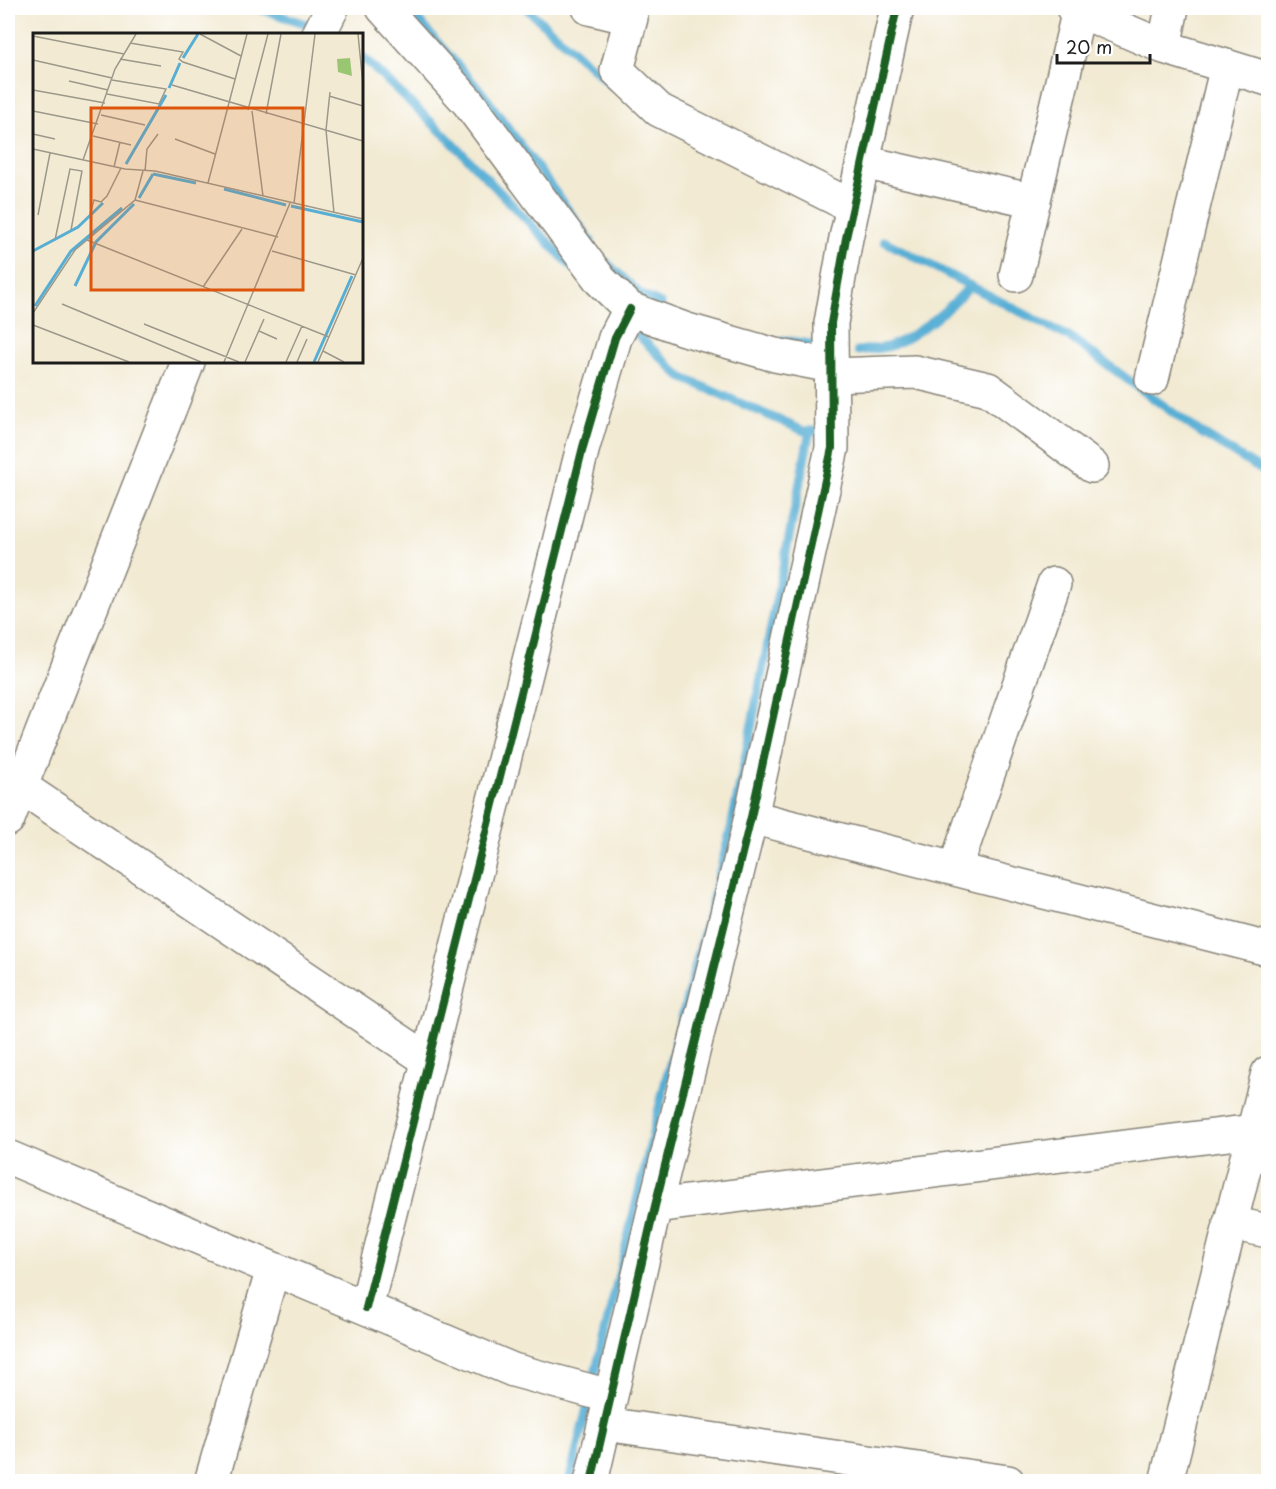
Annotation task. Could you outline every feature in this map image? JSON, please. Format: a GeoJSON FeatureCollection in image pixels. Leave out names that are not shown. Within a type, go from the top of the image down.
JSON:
{"type":"FeatureCollection","features":[{"type":"Feature","properties":{"kind":"street"},"geometry":{"type":"LineString","coordinates":[[383,8],[468,102],[626,317],[684,329],[832,370],[915,372],[988,389],[1092,466]]}},
{"type":"Feature","properties":{"kind":"street"},"geometry":{"type":"LineString","coordinates":[[589,8],[631,18],[618,70],[659,110],[853,207]]}},
{"type":"Feature","properties":{"kind":"street"},"geometry":{"type":"LineString","coordinates":[[591,1482],[598,1401],[655,1206],[751,817],[832,448],[831,323],[853,207],[897,8]]}},
{"type":"Feature","properties":{"kind":"street"},"geometry":{"type":"LineString","coordinates":[[1164,47],[1172,8]]}},
{"type":"Feature","properties":{"kind":"street"},"geometry":{"type":"LineString","coordinates":[[1016,275],[1076,9],[1164,47],[1269,79]]}},
{"type":"Feature","properties":{"kind":"street"},"geometry":{"type":"LineString","coordinates":[[1152,379],[1227,66]]}},
{"type":"Feature","properties":{"kind":"street"},"geometry":{"type":"LineString","coordinates":[[863,162],[1034,201]]}},
{"type":"Feature","properties":{"kind":"street"},"geometry":{"type":"LineString","coordinates":[[366,1308],[583,447],[615,338],[626,317]]}},
{"type":"Feature","properties":{"kind":"street"},"geometry":{"type":"LineString","coordinates":[[8,819],[188,363]]}},
{"type":"Feature","properties":{"kind":"street"},"geometry":{"type":"LineString","coordinates":[[955,869],[1054,584]]}},
{"type":"Feature","properties":{"kind":"street"},"geometry":{"type":"LineString","coordinates":[[20,786],[428,1060]]}},
{"type":"Feature","properties":{"kind":"street"},"geometry":{"type":"LineString","coordinates":[[751,817],[1269,949]]}},
{"type":"Feature","properties":{"kind":"street"},"geometry":{"type":"LineString","coordinates":[[655,1206],[1263,1103],[1230,1223],[1166,1482]]}},
{"type":"Feature","properties":{"kind":"street"},"geometry":{"type":"LineString","coordinates":[[8,1157],[513,1370],[598,1401],[1008,1482]]}},
{"type":"Feature","properties":{"kind":"street"},"geometry":{"type":"LineString","coordinates":[[1230,1223],[1269,1231]]}},
{"type":"Feature","properties":{"kind":"street"},"geometry":{"type":"LineString","coordinates":[[211,1482],[273,1269]]}},
{"type":"Feature","properties":{"kind":"waterway"},"geometry":{"type":"LineString","coordinates":[[257,8],[316,27]]}},
{"type":"Feature","properties":{"kind":"waterway"},"geometry":{"type":"LineString","coordinates":[[407,8],[483,94],[591,241]]}},
{"type":"Feature","properties":{"kind":"waterway"},"geometry":{"type":"LineString","coordinates":[[526,8],[611,85]]}},
{"type":"Feature","properties":{"kind":"waterway"},"geometry":{"type":"LineString","coordinates":[[363,58],[445,135],[573,268]]}},
{"type":"Feature","properties":{"kind":"waterway"},"geometry":{"type":"LineString","coordinates":[[884,241],[1071,338],[1198,431],[1268,474]]}},
{"type":"Feature","properties":{"kind":"waterway"},"geometry":{"type":"LineString","coordinates":[[606,262],[640,294],[661,304]]}},
{"type":"Feature","properties":{"kind":"waterway"},"geometry":{"type":"LineString","coordinates":[[858,351],[890,346],[912,335],[944,312],[970,286]]}},
{"type":"Feature","properties":{"kind":"waterway"},"geometry":{"type":"LineString","coordinates":[[628,325],[681,377],[804,431],[816,431]]}},
{"type":"Feature","properties":{"kind":"waterway"},"geometry":{"type":"LineString","coordinates":[[783,340],[816,345]]}},
{"type":"Feature","properties":{"kind":"waterway"},"geometry":{"type":"LineString","coordinates":[[569,1482],[666,1079],[731,829],[810,431]]}},
{"type":"Feature","properties":{"kind":"cycle path"},"geometry":{"type":"LineString","coordinates":[[591,1482],[655,1206],[751,817],[832,448],[831,323],[846,238],[897,8]]}},
{"type":"Feature","properties":{"kind":"cycle path"},"geometry":{"type":"LineString","coordinates":[[366,1308],[583,447],[615,338],[630,309]]}}]}
